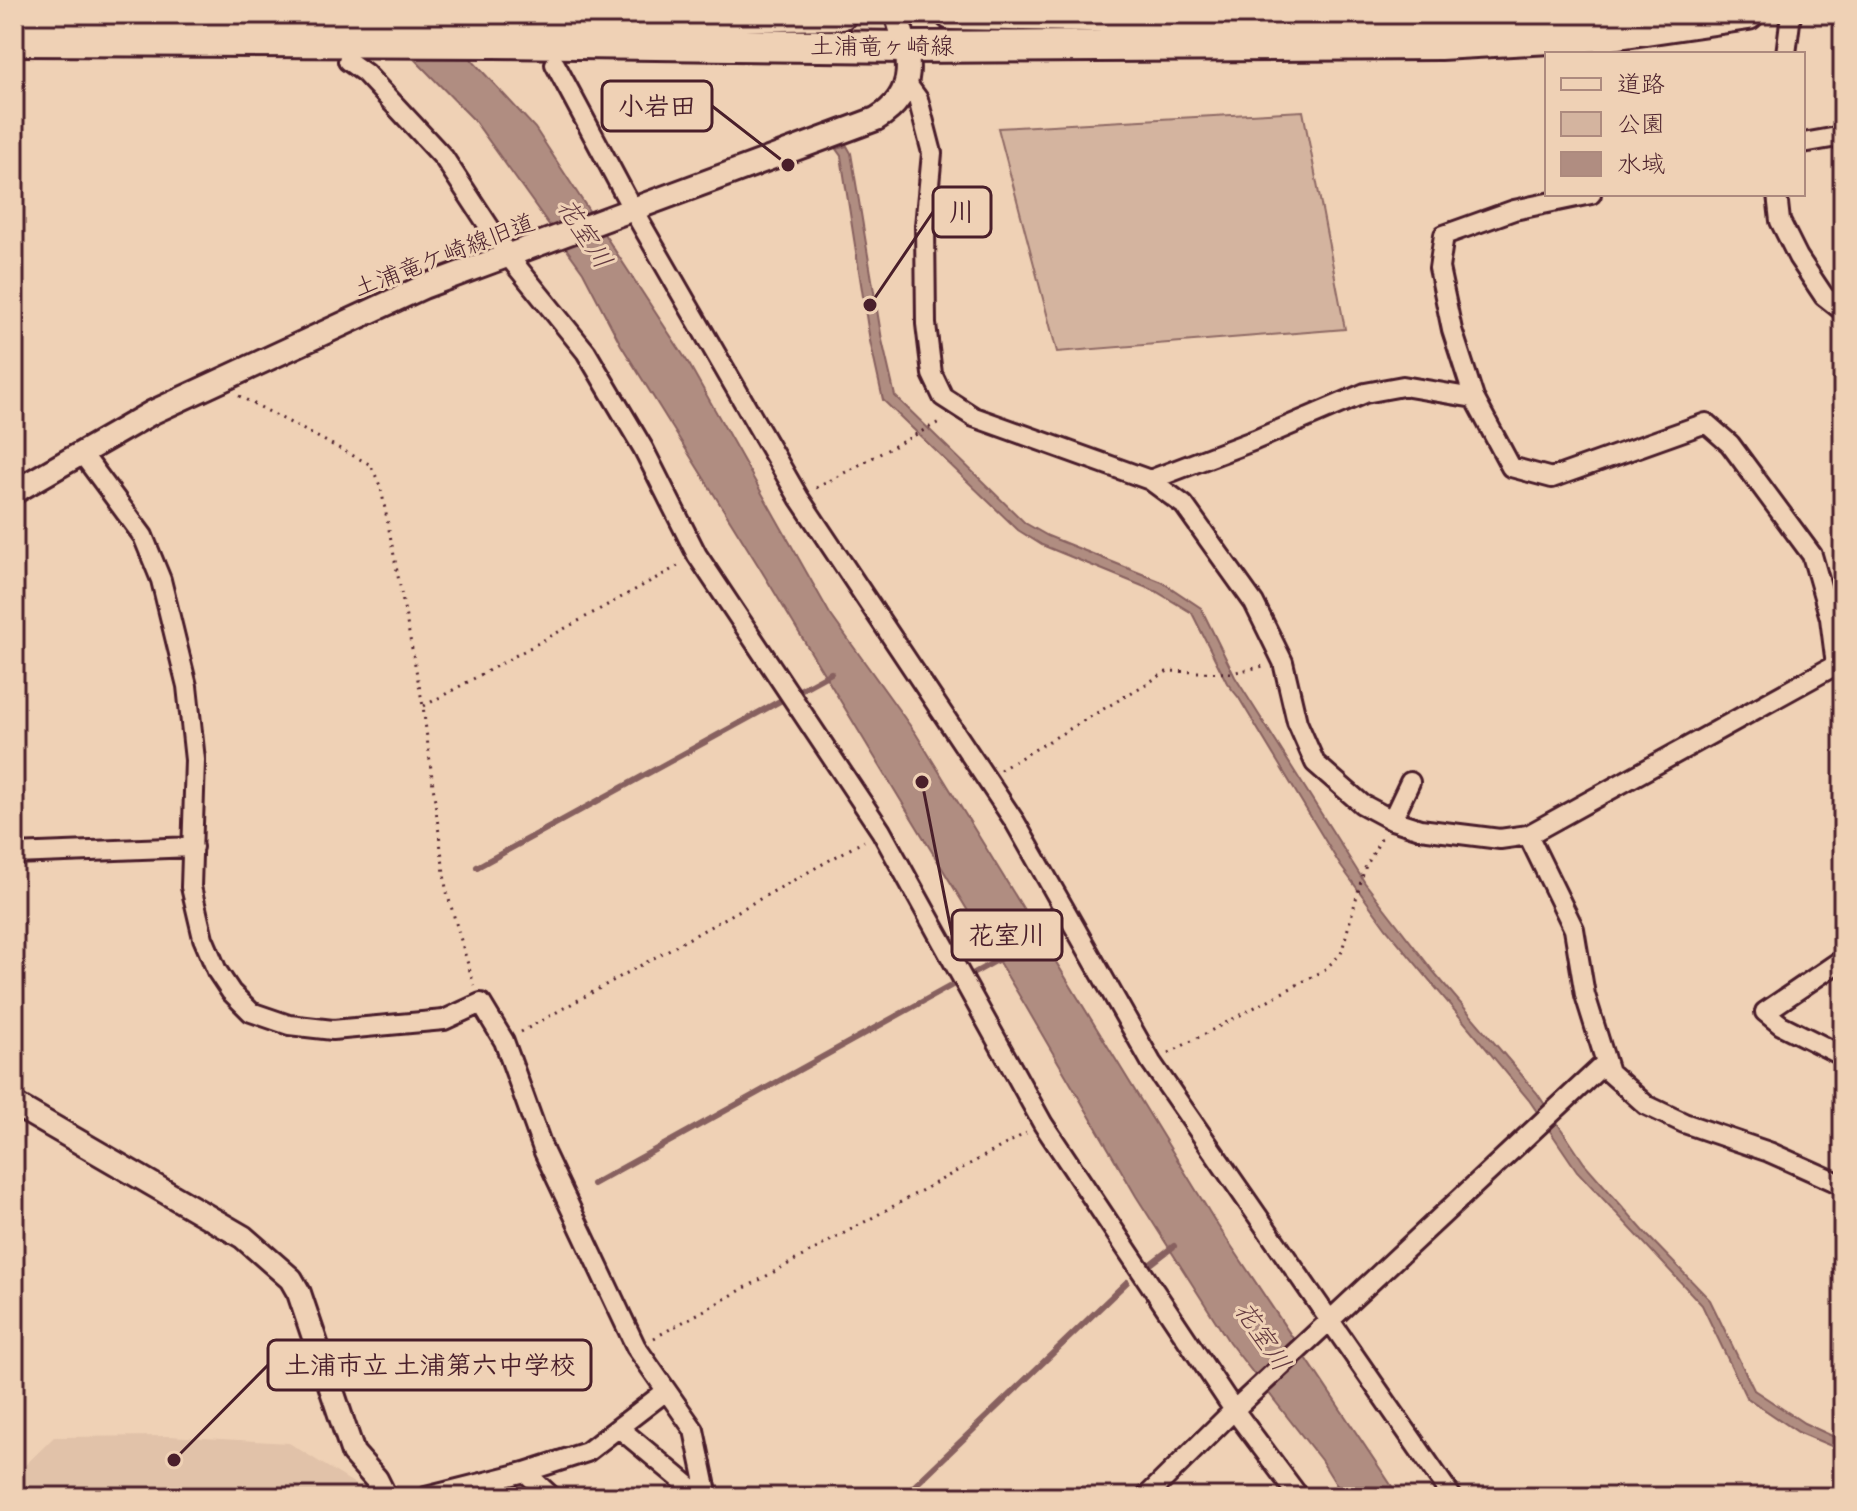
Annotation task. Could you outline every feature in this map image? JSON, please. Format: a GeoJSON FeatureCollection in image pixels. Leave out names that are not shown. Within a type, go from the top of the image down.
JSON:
{"type":"FeatureCollection","features":[{"type":"Feature","properties":{"kind":"main road","name":"土浦竜ヶ崎線"},"geometry":{"type":"LineString","coordinates":[[14,15],[470,17],[841,14]]}},
{"type":"Feature","properties":{"kind":"main road","name":"土浦竜ヶ崎線"},"geometry":{"type":"LineString","coordinates":[[951,14],[1279,19],[1544,14]]}},
{"type":"Feature","properties":{"kind":"main road","name":"土浦竜ヶ崎線"},"geometry":{"type":"LineString","coordinates":[[14,40],[347,51],[494,42],[907,47],[1440,44],[1605,35],[1748,14]]}},
{"type":"Feature","properties":{"kind":"street"},"geometry":{"type":"LineString","coordinates":[[896,14],[907,47],[907,84],[918,99],[932,153],[925,226],[926,324],[932,374],[943,397],[974,417],[1150,480],[1184,505],[1254,603],[1283,662],[1297,722],[1315,763],[1362,804],[1392,820],[1420,829],[1500,839],[1528,835],[1840,663],[1812,555],[1730,444],[1706,423],[1552,478],[1511,467],[1474,398],[1452,330],[1439,268],[1444,235],[1514,210],[1581,196]]}},
{"type":"Feature","properties":{"kind":"street"},"geometry":{"type":"LineString","coordinates":[[1786,52],[1791,14]]}},
{"type":"Feature","properties":{"kind":"street"},"geometry":{"type":"LineString","coordinates":[[347,51],[444,158],[586,352],[643,448],[697,555],[881,831],[1043,1124],[1234,1410],[1299,1497]]}},
{"type":"Feature","properties":{"kind":"street"},"geometry":{"type":"LineString","coordinates":[[555,64],[627,212],[799,498],[1015,822],[1151,1062],[1452,1497]]}},
{"type":"Feature","properties":{"kind":"street","name":"土浦竜ケ崎線旧道"},"geometry":{"type":"LineString","coordinates":[[14,492],[153,412],[423,287],[876,119],[900,100],[907,84]]}},
{"type":"Feature","properties":{"kind":"street"},"geometry":{"type":"LineString","coordinates":[[1805,143],[1843,136]]}},
{"type":"Feature","properties":{"kind":"street"},"geometry":{"type":"LineString","coordinates":[[1777,196],[1780,221],[1798,257],[1824,296],[1843,311]]}},
{"type":"Feature","properties":{"kind":"street"},"geometry":{"type":"LineString","coordinates":[[1150,480],[1365,393],[1403,386],[1474,398]]}},
{"type":"Feature","properties":{"kind":"street"},"geometry":{"type":"LineString","coordinates":[[81,452],[143,536],[161,580],[188,700],[195,760],[191,887],[203,938],[217,971],[231,992],[251,1012],[289,1025],[333,1030],[444,1020],[481,1003],[504,1041],[544,1152],[636,1347],[694,1430],[705,1497]]}},
{"type":"Feature","properties":{"kind":"street"},"geometry":{"type":"LineString","coordinates":[[1392,820],[1410,782]]}},
{"type":"Feature","properties":{"kind":"street"},"geometry":{"type":"LineString","coordinates":[[1528,835],[1574,929],[1585,995],[1609,1072],[1646,1105],[1684,1123],[1769,1152],[1843,1185]]}},
{"type":"Feature","properties":{"kind":"street"},"geometry":{"type":"LineString","coordinates":[[14,854],[193,847]]}},
{"type":"Feature","properties":{"kind":"street"},"geometry":{"type":"LineString","coordinates":[[1843,959],[1765,1012],[1781,1025],[1843,1056]]}},
{"type":"Feature","properties":{"kind":"street"},"geometry":{"type":"LineString","coordinates":[[1146,1497],[1234,1410],[1604,1064]]}},
{"type":"Feature","properties":{"kind":"street"},"geometry":{"type":"LineString","coordinates":[[14,1104],[243,1237],[291,1279],[299,1293],[353,1453],[376,1479],[385,1497]]}},
{"type":"Feature","properties":{"kind":"street"},"geometry":{"type":"LineString","coordinates":[[426,1497],[525,1472],[587,1452],[666,1391]]}},
{"type":"Feature","properties":{"kind":"street"},"geometry":{"type":"LineString","coordinates":[[619,1428],[705,1497]]}},
{"type":"Feature","properties":{"kind":"street"},"geometry":{"type":"LineString","coordinates":[[525,1472],[552,1497]]}},
{"type":"Feature","properties":{"kind":"path"},"geometry":{"type":"LineString","coordinates":[[219,381],[244,400],[371,465],[381,488],[423,706],[446,889],[467,967],[481,1003]]}},
{"type":"Feature","properties":{"kind":"path"},"geometry":{"type":"LineString","coordinates":[[799,498],[962,409]]}},
{"type":"Feature","properties":{"kind":"path"},"geometry":{"type":"LineString","coordinates":[[423,706],[697,555]]}},
{"type":"Feature","properties":{"kind":"path"},"geometry":{"type":"LineString","coordinates":[[986,778],[1168,671],[1231,673],[1283,662]]}},
{"type":"Feature","properties":{"kind":"path"},"geometry":{"type":"LineString","coordinates":[[1151,1062],[1323,971],[1341,954],[1364,870],[1392,820]]}},
{"type":"Feature","properties":{"kind":"path"},"geometry":{"type":"LineString","coordinates":[[504,1041],[881,831]]}},
{"type":"Feature","properties":{"kind":"path"},"geometry":{"type":"LineString","coordinates":[[636,1347],[1043,1124]]}},
{"type":"Feature","properties":{"kind":"shaded area"},"geometry":{"type":"Polygon","coordinates":[[[169,1436],[289,1443],[376,1497],[14,1497],[14,1476],[54,1437],[169,1436]]]}},
{"type":"Feature","properties":{"kind":"green space"},"geometry":{"type":"Polygon","coordinates":[[[1303,111],[1345,329],[1057,352],[998,128],[1303,111]]]}},
{"type":"Feature","properties":{"kind":"water"},"geometry":{"type":"Polygon","coordinates":[[[370,14],[429,14],[535,128],[689,364],[830,614],[916,734],[1218,1226],[1399,1497],[1344,1497],[1321,1460],[1229,1342],[1136,1196],[1025,1005],[621,345],[583,272],[474,120],[370,14]]]}},
{"type":"Feature","properties":{"kind":"water"},"geometry":{"type":"Polygon","coordinates":[[[847,146],[851,153],[882,340],[895,396],[1025,523],[1048,536],[1162,582],[1201,608],[1235,677],[1365,883],[1433,971],[1537,1093],[1584,1163],[1710,1300],[1754,1390],[1804,1423],[1843,1441],[1843,1451],[1798,1432],[1746,1397],[1702,1305],[1577,1171],[1529,1100],[1386,928],[1340,865],[1227,683],[1192,613],[1157,592],[1042,545],[1018,530],[883,400],[870,341],[841,156],[836,149],[847,146]]]}},
{"type":"Feature","properties":{"kind":"waterway"},"geometry":{"type":"LineString","coordinates":[[477,867],[831,673]]}},
{"type":"Feature","properties":{"kind":"waterway"},"geometry":{"type":"LineString","coordinates":[[593,1184],[1003,957]]}},
{"type":"Feature","properties":{"kind":"waterway"},"geometry":{"type":"LineString","coordinates":[[1148,1266],[1174,1246]]}},
{"type":"Feature","properties":{"kind":"waterway"},"geometry":{"type":"LineString","coordinates":[[903,1497],[1127,1282]]}},
{"type":"Feature","properties":{"kind":"place","name":"小岩田"},"geometry":{"type":"Point","coordinates":[788,165]}},
{"type":"Feature","properties":{"kind":"place","name":"川"},"geometry":{"type":"Point","coordinates":[870,305]}},
{"type":"Feature","properties":{"kind":"place","name":"花室川"},"geometry":{"type":"Point","coordinates":[922,782]}},
{"type":"Feature","properties":{"kind":"place","name":"土浦市立 土浦第六中学校"},"geometry":{"type":"Point","coordinates":[174,1460]}}]}
